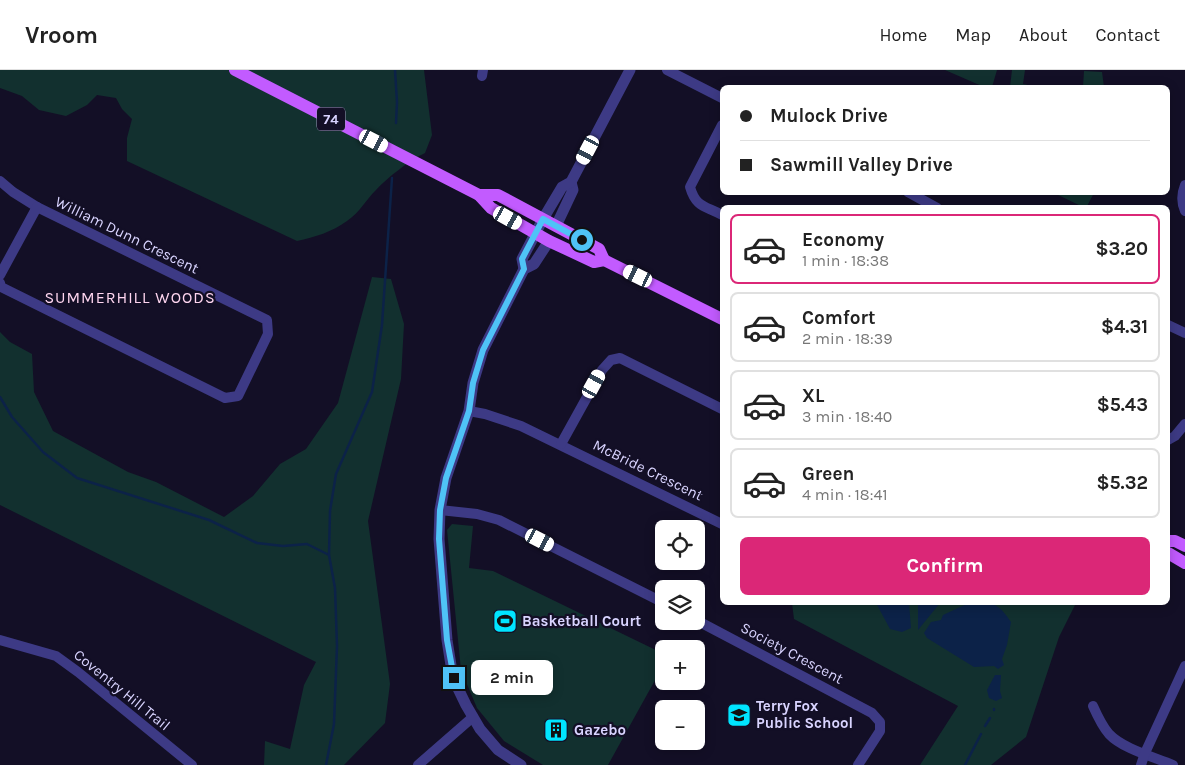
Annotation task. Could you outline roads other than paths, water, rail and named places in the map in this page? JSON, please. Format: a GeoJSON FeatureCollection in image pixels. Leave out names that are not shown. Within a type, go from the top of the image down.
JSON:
{"type":"FeatureCollection","features":[{"type":"Feature","properties":{"kind":"main road","name":"74"},"geometry":{"type":"LineString","coordinates":[[235,70],[479,195],[491,208],[549,241],[594,262],[604,260],[720,318]]}},
{"type":"Feature","properties":{"kind":"main road","name":"74"},"geometry":{"type":"LineString","coordinates":[[479,195],[498,195],[599,249],[604,260]]}},
{"type":"Feature","properties":{"kind":"main road"},"geometry":{"type":"LineString","coordinates":[[1170,541],[1175,541],[1185,546]]}},
{"type":"Feature","properties":{"kind":"main road"},"geometry":{"type":"LineString","coordinates":[[1170,554],[1185,563]]}},
{"type":"Feature","properties":{"kind":"street"},"geometry":{"type":"LineString","coordinates":[[524,269],[522,259],[535,233],[562,187],[571,182],[630,70]]}},
{"type":"Feature","properties":{"kind":"street"},"geometry":{"type":"LineString","coordinates":[[667,70],[720,97]]}},
{"type":"Feature","properties":{"kind":"street"},"geometry":{"type":"LineString","coordinates":[[720,129],[690,187],[696,200],[702,206],[720,214]]}},
{"type":"Feature","properties":{"kind":"street","name":"William Dunn Crescent"},"geometry":{"type":"LineString","coordinates":[[0,181],[37,208],[267,320],[268,334],[238,396],[226,398],[1,287],[0,283]]}},
{"type":"Feature","properties":{"kind":"street"},"geometry":{"type":"LineString","coordinates":[[521,765],[498,750],[480,729],[466,705],[454,678],[447,640],[439,539],[440,510],[446,478],[469,411],[473,383],[483,350],[524,269],[534,264],[549,241],[573,190],[571,182]]}},
{"type":"Feature","properties":{"kind":"street"},"geometry":{"type":"LineString","coordinates":[[1185,185],[1182,203],[1185,211]]}},
{"type":"Feature","properties":{"kind":"street"},"geometry":{"type":"LineString","coordinates":[[914,195],[932,205]]}},
{"type":"Feature","properties":{"kind":"street","name":"William Dunn Crescent"},"geometry":{"type":"LineString","coordinates":[[0,275],[37,208]]}},
{"type":"Feature","properties":{"kind":"street"},"geometry":{"type":"LineString","coordinates":[[1170,326],[1185,333]]}},
{"type":"Feature","properties":{"kind":"street"},"geometry":{"type":"LineString","coordinates":[[561,444],[602,370],[611,360],[620,358],[720,408]]}},
{"type":"Feature","properties":{"kind":"street","name":"McBride Crescent"},"geometry":{"type":"LineString","coordinates":[[469,411],[502,419],[561,444],[720,523]]}},
{"type":"Feature","properties":{"kind":"street"},"geometry":{"type":"LineString","coordinates":[[1170,439],[1185,424]]}},
{"type":"Feature","properties":{"kind":"street"},"geometry":{"type":"LineString","coordinates":[[440,510],[477,514],[498,520],[655,598]]}},
{"type":"Feature","properties":{"kind":"street","name":"Society Crescent"},"geometry":{"type":"LineString","coordinates":[[705,625],[872,713],[880,722],[880,731],[858,765]]}},
{"type":"Feature","properties":{"kind":"street","name":"Coventry Hill Trail"},"geometry":{"type":"LineString","coordinates":[[0,640],[56,656],[192,765]]}},
{"type":"Feature","properties":{"kind":"street"},"geometry":{"type":"LineString","coordinates":[[1141,765],[1144,753],[1185,666]]}},
{"type":"Feature","properties":{"kind":"street"},"geometry":{"type":"LineString","coordinates":[[1093,706],[1107,732],[1120,743],[1174,765]]}},
{"type":"Feature","properties":{"kind":"street"},"geometry":{"type":"LineString","coordinates":[[418,765],[473,716]]}},
{"type":"Feature","properties":{"kind":"water"},"geometry":{"type":"Polygon","coordinates":[[[877,605],[909,605],[911,628],[902,632],[890,629],[877,605]]]}},
{"type":"Feature","properties":{"kind":"water"},"geometry":{"type":"Polygon","coordinates":[[[918,605],[938,605],[918,630],[918,605]]]}},
{"type":"Feature","properties":{"kind":"water"},"geometry":{"type":"Polygon","coordinates":[[[965,605],[994,605],[1002,610],[1011,622],[1007,645],[1002,659],[1004,665],[998,669],[994,666],[974,667],[927,638],[924,633],[931,622],[941,620],[943,615],[965,605]]]}},
{"type":"Feature","properties":{"kind":"water"},"geometry":{"type":"Polygon","coordinates":[[[995,675],[1001,675],[1000,691],[1002,698],[996,701],[989,698],[987,690],[995,675]]]}},
{"type":"Feature","properties":{"kind":"waterway"},"geometry":{"type":"LineString","coordinates":[[395,70],[396,123]]}},
{"type":"Feature","properties":{"kind":"waterway"},"geometry":{"type":"LineString","coordinates":[[326,765],[334,724],[337,646],[335,588],[329,555],[330,511],[336,474],[372,392],[382,325],[392,178]]}},
{"type":"Feature","properties":{"kind":"waterway"},"geometry":{"type":"LineString","coordinates":[[0,397],[12,417],[43,452],[77,478],[209,520],[257,543],[283,546],[307,544],[329,555]]}},
{"type":"Feature","properties":{"kind":"waterway"},"geometry":{"type":"LineString","coordinates":[[985,726],[990,718]]}},
{"type":"Feature","properties":{"kind":"waterway"},"geometry":{"type":"LineString","coordinates":[[965,765],[981,734]]}},
{"type":"Feature","properties":{"kind":"place","name":"Basketball Court"},"geometry":{"type":"Point","coordinates":[505,621]}},
{"type":"Feature","properties":{"kind":"place","name":"Terry Fox Public School"},"geometry":{"type":"Point","coordinates":[739,715]}},
{"type":"Feature","properties":{"kind":"place","name":"Gazebo"},"geometry":{"type":"Point","coordinates":[556,730]}},
{"type":"Feature","properties":{"kind":"district","name":"SUMMERHILL WOODS"},"geometry":{"type":"Point","coordinates":[130,297]}}]}
